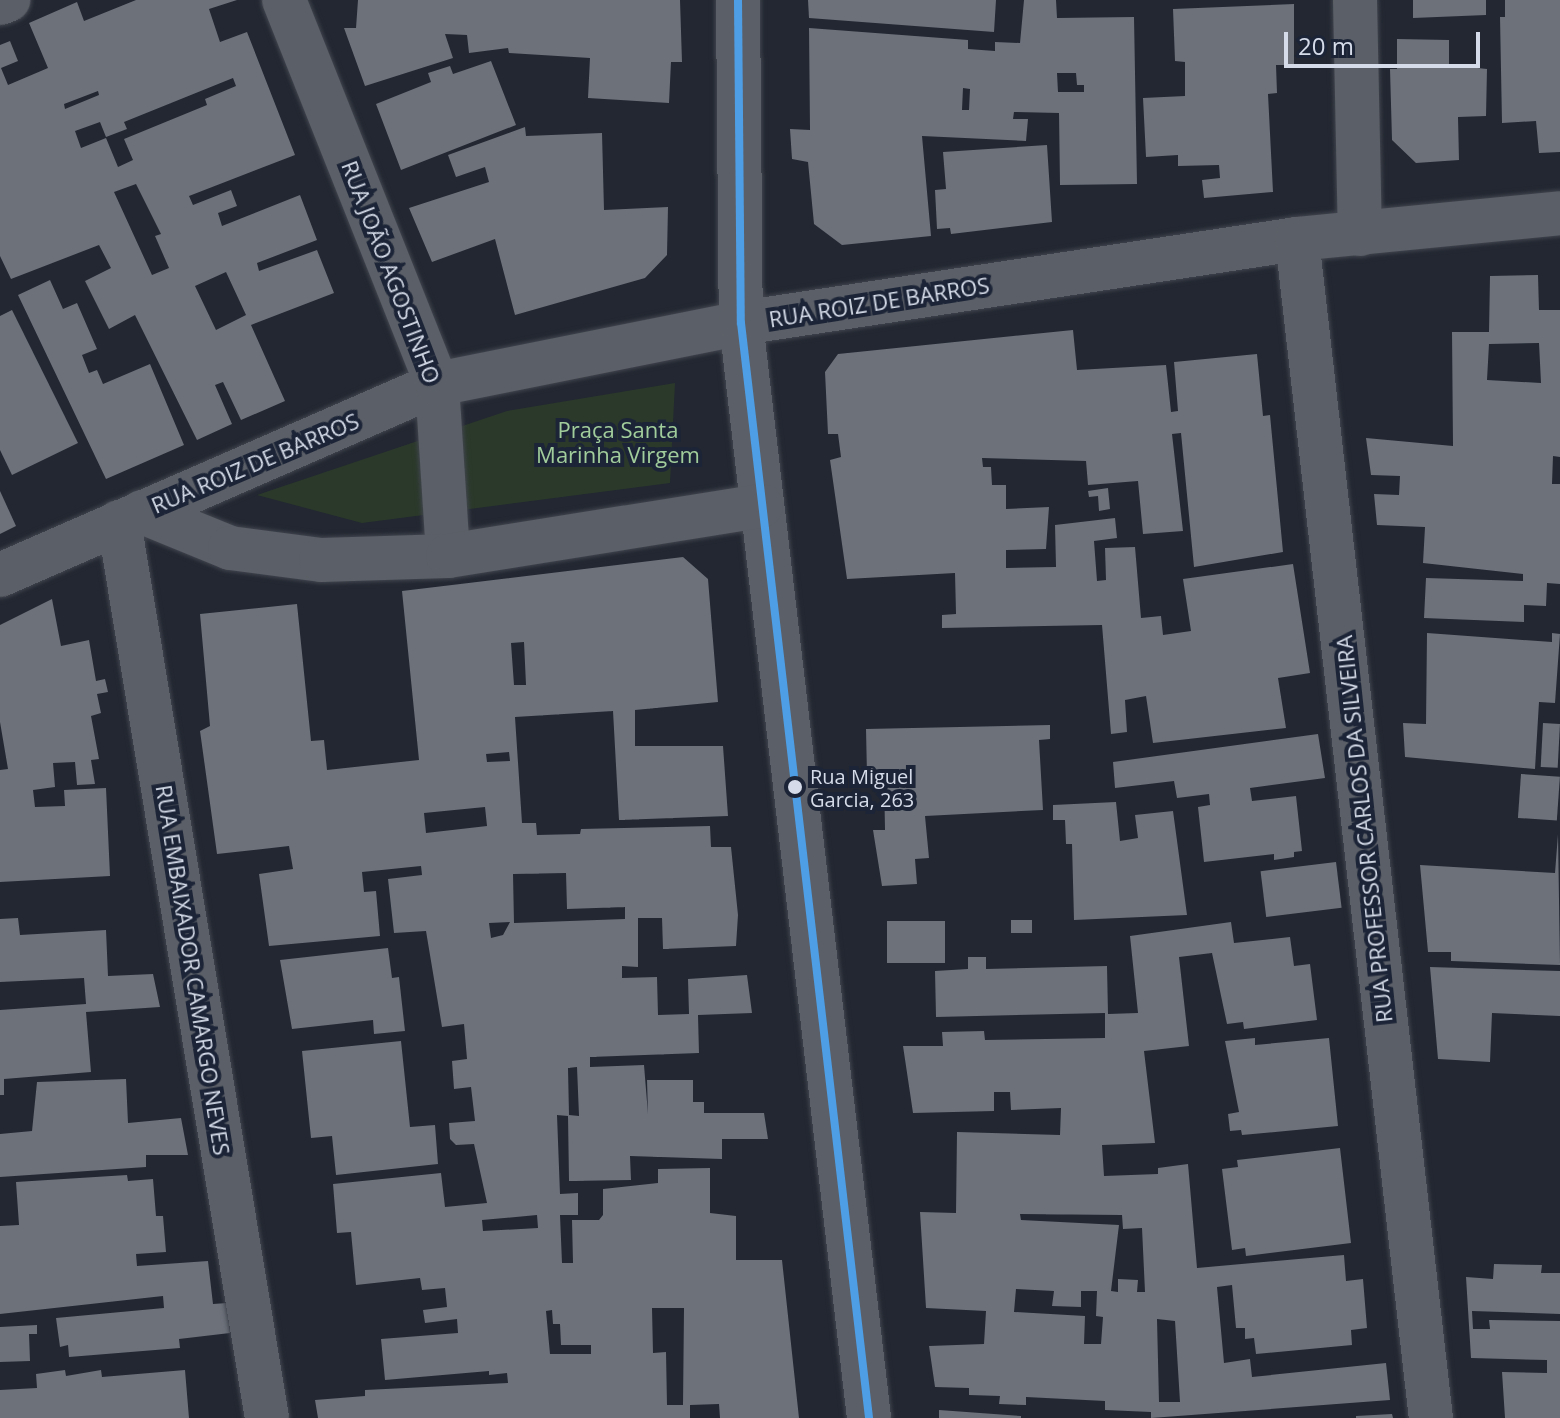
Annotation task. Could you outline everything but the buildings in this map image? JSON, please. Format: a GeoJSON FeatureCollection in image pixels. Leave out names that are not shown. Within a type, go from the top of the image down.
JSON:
{"type":"FeatureCollection","features":[{"type":"Feature","properties":{"kind":"street"},"geometry":{"type":"LineString","coordinates":[[0,3],[8,0]]}},
{"type":"Feature","properties":{"kind":"street","name":"RUA JOÃO AGOSTINHO"},"geometry":{"type":"LineString","coordinates":[[284,0],[437,384],[448,556]]}},
{"type":"Feature","properties":{"kind":"street"},"geometry":{"type":"LineString","coordinates":[[738,0],[741,323],[869,1418]]}},
{"type":"Feature","properties":{"kind":"street"},"geometry":{"type":"LineString","coordinates":[[1355,0],[1360,234]]}},
{"type":"Feature","properties":{"kind":"street","name":"RUA ROIZ DE BARROS"},"geometry":{"type":"LineString","coordinates":[[0,575],[437,384],[741,323],[1297,239],[1560,213]]}},
{"type":"Feature","properties":{"kind":"street","name":"RUA PROFESSOR CARLOS DA SILVEIRA"},"geometry":{"type":"LineString","coordinates":[[1297,239],[1431,1418]]}},
{"type":"Feature","properties":{"kind":"street"},"geometry":{"type":"LineString","coordinates":[[131,517],[230,548],[321,560],[448,556],[761,506]]}},
{"type":"Feature","properties":{"kind":"street","name":"RUA EMBAIXADOR CAMARGO NEVES"},"geometry":{"type":"LineString","coordinates":[[131,517],[267,1418]]}},
{"type":"Feature","properties":{"kind":"green space","name":"Praça Santa Marinha Virgem"},"geometry":{"type":"Polygon","coordinates":[[[675,383],[670,483],[362,523],[257,495],[507,411],[675,383]]]}},
{"type":"Feature","properties":{"kind":"transit line"},"geometry":{"type":"LineString","coordinates":[[738,0],[741,323],[869,1418]]}},
{"type":"Feature","properties":{"kind":"place","name":"Rua Miguel Garcia, 263"},"geometry":{"type":"Point","coordinates":[795,787]}}]}
